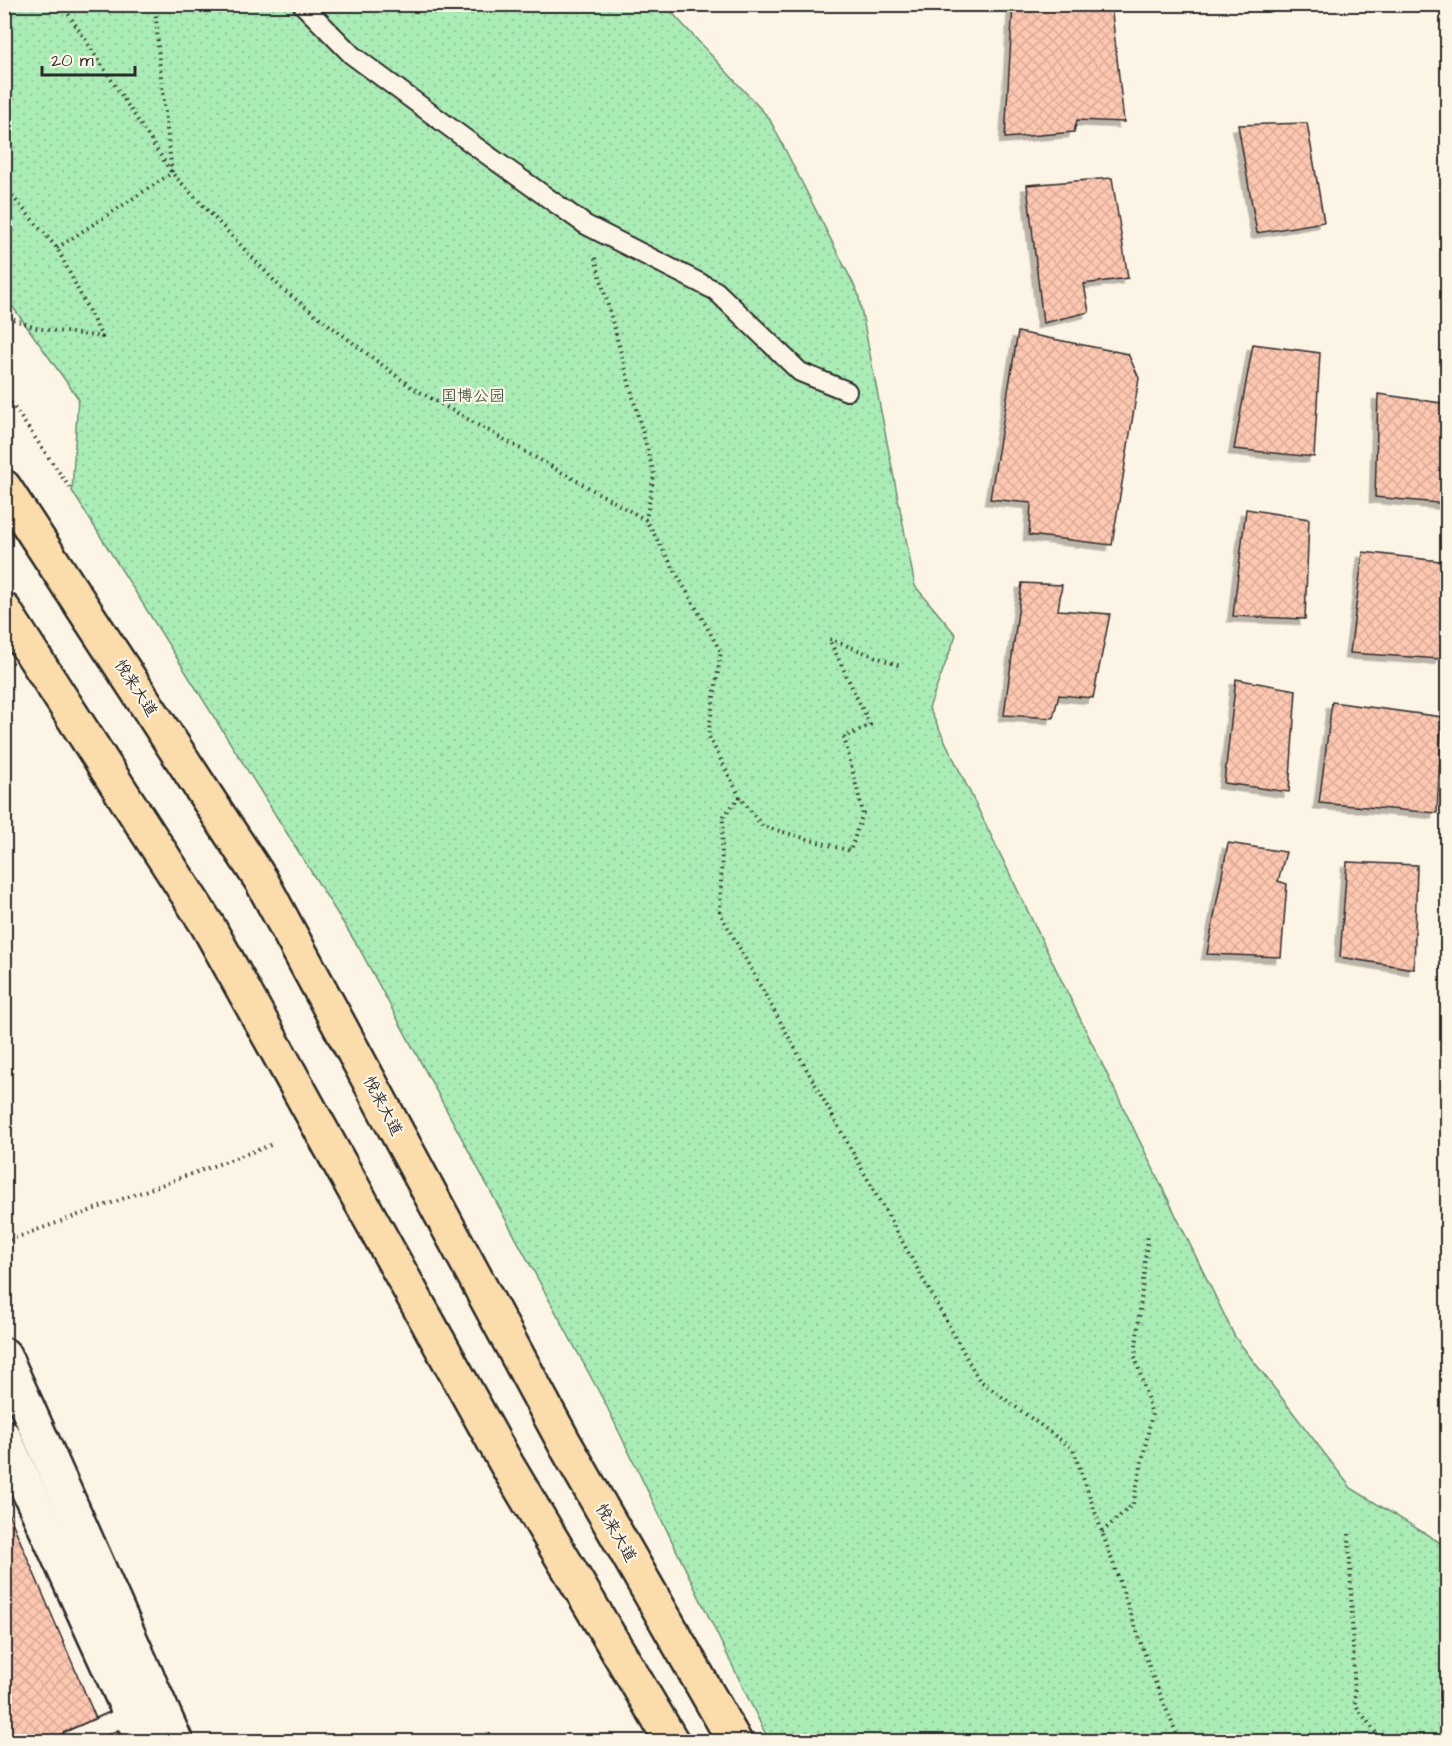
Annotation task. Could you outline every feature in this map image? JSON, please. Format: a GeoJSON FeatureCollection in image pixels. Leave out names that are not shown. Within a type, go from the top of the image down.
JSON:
{"type":"FeatureCollection","features":[{"type":"Feature","properties":{"kind":"main road","name":"悦来大道"},"geometry":{"type":"LineString","coordinates":[[4,487],[261,880],[565,1444],[735,1742]]}},
{"type":"Feature","properties":{"kind":"main road"},"geometry":{"type":"LineString","coordinates":[[4,610],[208,926],[507,1466],[672,1742]]}},
{"type":"Feature","properties":{"kind":"street"},"geometry":{"type":"LineString","coordinates":[[4,1355],[144,1719]]}},
{"type":"Feature","properties":{"kind":"street"},"geometry":{"type":"LineString","coordinates":[[4,1437],[144,1719],[176,1742]]}},
{"type":"Feature","properties":{"kind":"lane"},"geometry":{"type":"LineString","coordinates":[[302,4],[352,55],[586,225],[716,291],[800,372],[847,391]]}},
{"type":"Feature","properties":{"kind":"lane"},"geometry":{"type":"LineString","coordinates":[[69,1742],[144,1719]]}},
{"type":"Feature","properties":{"kind":"path"},"geometry":{"type":"LineString","coordinates":[[62,4],[172,173],[282,289],[411,387],[646,520],[721,652],[708,735],[740,797],[762,826],[850,851],[863,813],[844,737],[870,725],[829,639],[900,666]]}},
{"type":"Feature","properties":{"kind":"path"},"geometry":{"type":"LineString","coordinates":[[155,4],[172,173]]}},
{"type":"Feature","properties":{"kind":"path"},"geometry":{"type":"LineString","coordinates":[[57,249],[172,173]]}},
{"type":"Feature","properties":{"kind":"path"},"geometry":{"type":"LineString","coordinates":[[4,187],[57,249],[102,337],[35,328],[4,315]]}},
{"type":"Feature","properties":{"kind":"path"},"geometry":{"type":"LineString","coordinates":[[586,225],[654,474],[646,520]]}},
{"type":"Feature","properties":{"kind":"path"},"geometry":{"type":"LineString","coordinates":[[4,393],[72,490]]}},
{"type":"Feature","properties":{"kind":"path"},"geometry":{"type":"LineString","coordinates":[[4,703],[10,701]]}},
{"type":"Feature","properties":{"kind":"path"},"geometry":{"type":"LineString","coordinates":[[740,797],[723,817],[720,913],[979,1380],[1073,1449],[1153,1677],[1180,1742]]}},
{"type":"Feature","properties":{"kind":"path"},"geometry":{"type":"LineString","coordinates":[[4,1242],[271,1145]]}},
{"type":"Feature","properties":{"kind":"path"},"geometry":{"type":"LineString","coordinates":[[1102,1532],[1133,1504],[1152,1414],[1135,1356],[1148,1233]]}},
{"type":"Feature","properties":{"kind":"path"},"geometry":{"type":"LineString","coordinates":[[1349,1534],[1355,1705],[1383,1742]]}},
{"type":"Feature","properties":{"kind":"green space","name":"国博公园"},"geometry":{"type":"Polygon","coordinates":[[[4,5],[665,5],[769,118],[858,293],[915,586],[956,635],[929,708],[1235,1337],[1351,1488],[1447,1547],[1447,1741],[769,1741],[606,1405],[359,948],[72,491],[78,398],[5,296],[4,5]]]}},
{"type":"Feature","properties":{"kind":"building"},"geometry":{"type":"Polygon","coordinates":[[[1013,4],[1111,4],[1124,122],[1077,120],[1074,132],[1005,138],[1013,4]]]}},
{"type":"Feature","properties":{"kind":"building"},"geometry":{"type":"Polygon","coordinates":[[[1307,123],[1324,222],[1257,233],[1238,125],[1307,123]]]}},
{"type":"Feature","properties":{"kind":"building"},"geometry":{"type":"Polygon","coordinates":[[[1112,178],[1128,278],[1084,284],[1089,312],[1043,323],[1027,185],[1112,178]]]}},
{"type":"Feature","properties":{"kind":"building"},"geometry":{"type":"Polygon","coordinates":[[[1018,332],[1128,354],[1139,378],[1112,545],[1029,535],[1031,503],[990,499],[1018,332]]]}},
{"type":"Feature","properties":{"kind":"building"},"geometry":{"type":"Polygon","coordinates":[[[1253,344],[1320,353],[1314,457],[1234,449],[1253,344]]]}},
{"type":"Feature","properties":{"kind":"building"},"geometry":{"type":"Polygon","coordinates":[[[1378,394],[1448,404],[1448,504],[1375,497],[1378,394]]]}},
{"type":"Feature","properties":{"kind":"building"},"geometry":{"type":"Polygon","coordinates":[[[1246,509],[1309,519],[1305,619],[1233,616],[1246,509]]]}},
{"type":"Feature","properties":{"kind":"building"},"geometry":{"type":"Polygon","coordinates":[[[1363,552],[1448,562],[1441,659],[1350,653],[1363,552]]]}},
{"type":"Feature","properties":{"kind":"building"},"geometry":{"type":"Polygon","coordinates":[[[1022,583],[1062,585],[1058,610],[1110,614],[1093,698],[1059,695],[1053,718],[1004,715],[1022,583]]]}},
{"type":"Feature","properties":{"kind":"building"},"geometry":{"type":"Polygon","coordinates":[[[1236,679],[1296,690],[1289,792],[1224,783],[1236,679]]]}},
{"type":"Feature","properties":{"kind":"building"},"geometry":{"type":"Polygon","coordinates":[[[1332,702],[1442,717],[1437,813],[1319,803],[1332,702]]]}},
{"type":"Feature","properties":{"kind":"building"},"geometry":{"type":"Polygon","coordinates":[[[1228,843],[1286,852],[1278,881],[1287,884],[1281,957],[1207,954],[1228,843]]]}},
{"type":"Feature","properties":{"kind":"building"},"geometry":{"type":"Polygon","coordinates":[[[1347,862],[1417,865],[1414,969],[1340,957],[1347,862]]]}},
{"type":"Feature","properties":{"kind":"building"},"geometry":{"type":"Polygon","coordinates":[[[4,1503],[106,1742],[4,1742],[4,1503]]]}}]}
